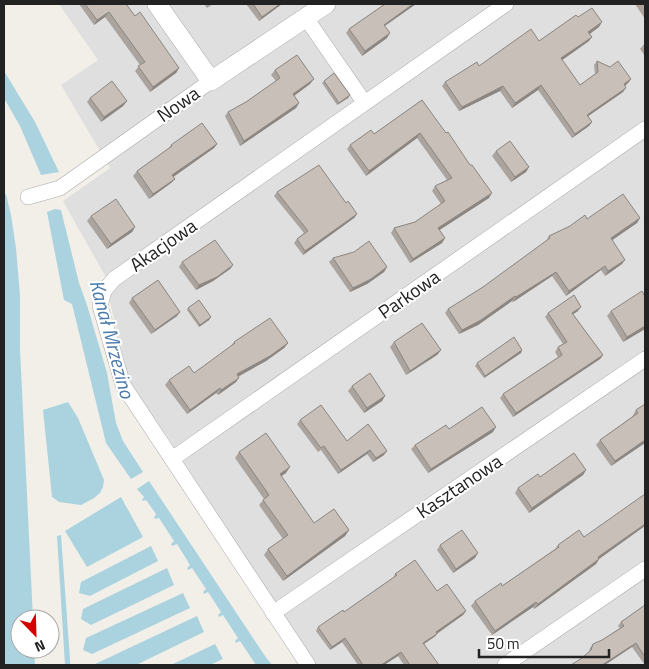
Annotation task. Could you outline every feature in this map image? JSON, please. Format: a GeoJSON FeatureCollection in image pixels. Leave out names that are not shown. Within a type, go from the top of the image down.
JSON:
{"type":"FeatureCollection","features":[{"type":"Feature","properties":{"kind":"street"},"geometry":{"type":"LineString","coordinates":[[157,4],[211,81]]}},
{"type":"Feature","properties":{"kind":"street","name":"Nowa"},"geometry":{"type":"LineString","coordinates":[[28,197],[60,188],[211,81],[326,4]]}},
{"type":"Feature","properties":{"kind":"street","name":"Akacjowa"},"geometry":{"type":"LineString","coordinates":[[308,665],[123,385],[100,306],[104,291],[114,279],[506,4]]}},
{"type":"Feature","properties":{"kind":"street"},"geometry":{"type":"LineString","coordinates":[[306,18],[364,102]]}},
{"type":"Feature","properties":{"kind":"street","name":"Parkowa"},"geometry":{"type":"LineString","coordinates":[[172,459],[645,129]]}},
{"type":"Feature","properties":{"kind":"street","name":"Kasztanowa"},"geometry":{"type":"LineString","coordinates":[[273,613],[645,359]]}},
{"type":"Feature","properties":{"kind":"street"},"geometry":{"type":"LineString","coordinates":[[505,665],[645,569]]}},
{"type":"Feature","properties":{"kind":"shaded area"},"geometry":{"type":"Polygon","coordinates":[[[59,4],[645,4],[645,665],[314,665],[167,436],[137,395],[129,379],[109,299],[112,288],[63,201],[110,168],[61,85],[98,60],[59,4]]]}},
{"type":"Feature","properties":{"kind":"water"},"geometry":{"type":"Polygon","coordinates":[[[4,71],[35,122],[59,172],[41,175],[20,126],[4,98],[4,71]]]}},
{"type":"Feature","properties":{"kind":"water"},"geometry":{"type":"Polygon","coordinates":[[[4,192],[11,215],[20,295],[20,349],[33,609],[10,609],[10,659],[35,659],[35,665],[4,665],[4,192]]]}},
{"type":"Feature","properties":{"kind":"water"},"geometry":{"type":"Polygon","coordinates":[[[55,209],[61,210],[79,283],[107,373],[116,423],[123,441],[143,472],[131,479],[106,443],[72,304],[64,300],[47,212],[55,209]]]}},
{"type":"Feature","properties":{"kind":"water"},"geometry":{"type":"Polygon","coordinates":[[[68,402],[78,418],[104,480],[100,493],[81,505],[59,502],[52,497],[43,410],[68,402]]]}},
{"type":"Feature","properties":{"kind":"water"},"geometry":{"type":"Polygon","coordinates":[[[149,481],[272,665],[256,665],[240,641],[236,643],[235,641],[238,638],[223,615],[219,617],[218,615],[221,612],[208,592],[204,594],[203,592],[206,589],[192,568],[188,570],[187,568],[190,565],[177,544],[172,546],[171,544],[174,541],[159,518],[154,518],[156,514],[146,500],[142,500],[144,497],[137,489],[149,481]]]}},
{"type":"Feature","properties":{"kind":"water"},"geometry":{"type":"Polygon","coordinates":[[[121,497],[143,537],[87,567],[65,531],[121,497]]]}},
{"type":"Feature","properties":{"kind":"water"},"geometry":{"type":"Polygon","coordinates":[[[61,535],[70,665],[65,665],[57,536],[61,535]]]}},
{"type":"Feature","properties":{"kind":"water"},"geometry":{"type":"Polygon","coordinates":[[[151,546],[158,561],[90,596],[79,593],[81,582],[151,546]]]}},
{"type":"Feature","properties":{"kind":"water"},"geometry":{"type":"Polygon","coordinates":[[[167,568],[174,585],[91,625],[81,619],[83,609],[167,568]]]}},
{"type":"Feature","properties":{"kind":"water"},"geometry":{"type":"Polygon","coordinates":[[[183,593],[190,608],[92,654],[83,650],[86,638],[183,593]]]}},
{"type":"Feature","properties":{"kind":"water"},"geometry":{"type":"Polygon","coordinates":[[[197,616],[204,632],[136,665],[93,665],[197,616]]]}},
{"type":"Feature","properties":{"kind":"water"},"geometry":{"type":"Polygon","coordinates":[[[215,644],[223,659],[210,665],[171,665],[215,644]]]}},
{"type":"Feature","properties":{"kind":"building"},"geometry":{"type":"Polygon","coordinates":[[[85,4],[126,4],[135,16],[140,12],[179,68],[153,87],[138,66],[145,62],[109,12],[97,20],[85,4]]]}},
{"type":"Feature","properties":{"kind":"building"},"geometry":{"type":"Polygon","coordinates":[[[253,4],[280,4],[262,17],[253,4]]]}},
{"type":"Feature","properties":{"kind":"building"},"geometry":{"type":"Polygon","coordinates":[[[385,4],[413,4],[384,25],[390,33],[365,51],[349,29],[385,4]]]}},
{"type":"Feature","properties":{"kind":"building"},"geometry":{"type":"Polygon","coordinates":[[[592,8],[602,22],[588,32],[592,37],[561,58],[580,85],[598,72],[597,61],[610,67],[618,61],[631,79],[624,84],[626,88],[587,115],[592,122],[575,134],[541,85],[515,103],[503,86],[462,107],[445,82],[477,62],[479,66],[531,29],[539,41],[576,15],[578,17],[592,8]]]}},
{"type":"Feature","properties":{"kind":"building"},"geometry":{"type":"Polygon","coordinates":[[[297,55],[314,79],[293,94],[299,103],[244,141],[228,112],[280,78],[275,70],[297,55]]]}},
{"type":"Feature","properties":{"kind":"building"},"geometry":{"type":"Polygon","coordinates":[[[334,73],[350,95],[339,103],[324,81],[334,73]]]}},
{"type":"Feature","properties":{"kind":"building"},"geometry":{"type":"Polygon","coordinates":[[[112,81],[127,101],[104,117],[90,98],[112,81]]]}},
{"type":"Feature","properties":{"kind":"building"},"geometry":{"type":"Polygon","coordinates":[[[422,100],[446,133],[448,132],[492,193],[438,228],[445,238],[413,259],[394,228],[415,222],[445,201],[435,186],[452,178],[420,133],[369,171],[350,145],[371,130],[374,134],[422,100]]]}},
{"type":"Feature","properties":{"kind":"building"},"geometry":{"type":"Polygon","coordinates":[[[202,123],[217,144],[172,175],[175,179],[153,194],[137,171],[202,123]]]}},
{"type":"Feature","properties":{"kind":"building"},"geometry":{"type":"Polygon","coordinates":[[[510,141],[529,167],[515,177],[496,151],[510,141]]]}},
{"type":"Feature","properties":{"kind":"building"},"geometry":{"type":"Polygon","coordinates":[[[319,165],[346,203],[348,201],[357,214],[305,251],[297,239],[308,231],[277,192],[319,165]]]}},
{"type":"Feature","properties":{"kind":"building"},"geometry":{"type":"Polygon","coordinates":[[[623,194],[640,218],[611,238],[625,260],[608,271],[605,266],[569,291],[556,272],[462,330],[448,309],[483,287],[550,238],[549,236],[570,226],[585,215],[587,219],[623,194]]]}},
{"type":"Feature","properties":{"kind":"building"},"geometry":{"type":"Polygon","coordinates":[[[116,199],[135,227],[111,244],[91,216],[116,199]]]}},
{"type":"Feature","properties":{"kind":"building"},"geometry":{"type":"Polygon","coordinates":[[[215,240],[233,265],[217,277],[199,285],[182,262],[215,240]]]}},
{"type":"Feature","properties":{"kind":"building"},"geometry":{"type":"Polygon","coordinates":[[[369,241],[387,267],[371,279],[353,288],[333,258],[354,252],[369,241]]]}},
{"type":"Feature","properties":{"kind":"building"},"geometry":{"type":"Polygon","coordinates":[[[158,280],[180,312],[155,330],[132,298],[158,280]]]}},
{"type":"Feature","properties":{"kind":"building"},"geometry":{"type":"Polygon","coordinates":[[[642,291],[645,297],[645,326],[627,337],[611,311],[642,291]]]}},
{"type":"Feature","properties":{"kind":"building"},"geometry":{"type":"Polygon","coordinates":[[[574,295],[581,307],[572,313],[603,355],[516,413],[503,394],[562,355],[558,347],[567,342],[548,313],[574,295]]]}},
{"type":"Feature","properties":{"kind":"building"},"geometry":{"type":"Polygon","coordinates":[[[199,300],[211,317],[200,325],[188,308],[199,300]]]}},
{"type":"Feature","properties":{"kind":"building"},"geometry":{"type":"Polygon","coordinates":[[[270,318],[288,343],[270,356],[237,374],[239,378],[221,390],[220,388],[190,410],[169,380],[189,366],[194,373],[234,342],[270,318]]]}},
{"type":"Feature","properties":{"kind":"building"},"geometry":{"type":"Polygon","coordinates":[[[422,323],[441,350],[410,371],[394,342],[422,323]]]}},
{"type":"Feature","properties":{"kind":"building"},"geometry":{"type":"Polygon","coordinates":[[[514,337],[522,350],[485,376],[477,363],[514,337]]]}},
{"type":"Feature","properties":{"kind":"building"},"geometry":{"type":"Polygon","coordinates":[[[370,373],[385,396],[367,408],[352,386],[370,373]]]}},
{"type":"Feature","properties":{"kind":"building"},"geometry":{"type":"Polygon","coordinates":[[[645,404],[645,440],[615,461],[600,440],[638,413],[636,410],[645,404]]]}},
{"type":"Feature","properties":{"kind":"building"},"geometry":{"type":"Polygon","coordinates":[[[321,405],[347,441],[368,424],[387,451],[376,458],[370,450],[341,470],[324,446],[321,448],[300,420],[321,405]]]}},
{"type":"Feature","properties":{"kind":"building"},"geometry":{"type":"Polygon","coordinates":[[[482,407],[496,427],[431,469],[415,445],[446,425],[449,429],[482,407]]]}},
{"type":"Feature","properties":{"kind":"building"},"geometry":{"type":"Polygon","coordinates":[[[266,433],[290,467],[280,474],[314,523],[334,509],[349,530],[287,576],[268,549],[288,535],[263,500],[269,495],[239,452],[266,433]]]}},
{"type":"Feature","properties":{"kind":"building"},"geometry":{"type":"Polygon","coordinates":[[[574,453],[586,470],[532,508],[518,488],[538,474],[540,477],[574,453]]]}},
{"type":"Feature","properties":{"kind":"building"},"geometry":{"type":"Polygon","coordinates":[[[645,494],[645,524],[598,557],[599,559],[538,604],[536,602],[495,631],[475,601],[501,583],[502,586],[559,547],[558,545],[579,530],[584,537],[645,494]]]}},
{"type":"Feature","properties":{"kind":"building"},"geometry":{"type":"Polygon","coordinates":[[[462,530],[478,553],[456,569],[440,545],[462,530]]]}},
{"type":"Feature","properties":{"kind":"building"},"geometry":{"type":"Polygon","coordinates":[[[415,560],[437,591],[447,584],[466,611],[423,643],[439,665],[410,665],[401,652],[381,665],[363,665],[345,638],[332,647],[318,627],[343,610],[344,612],[415,560]]]}},
{"type":"Feature","properties":{"kind":"building"},"geometry":{"type":"Polygon","coordinates":[[[645,605],[645,657],[636,643],[602,665],[571,665],[591,650],[593,644],[624,626],[621,622],[645,605]]]}},
{"type":"Feature","properties":{"kind":"water label","name":"Kanał Mrzezino"},"geometry":{"type":"Point","coordinates":[112,339]}}]}
